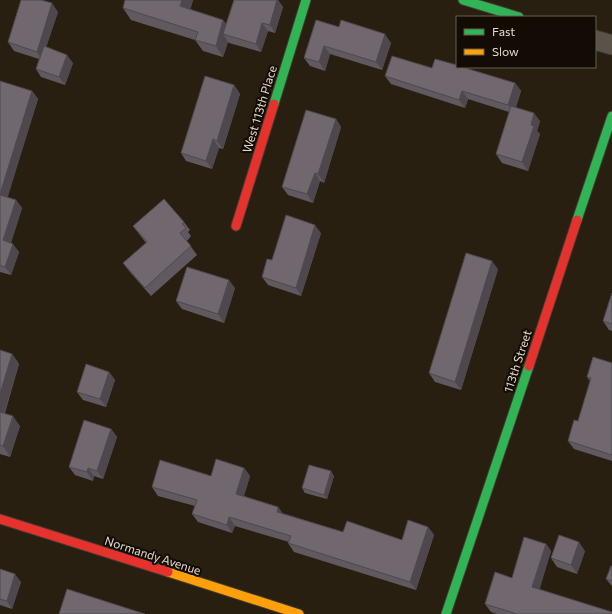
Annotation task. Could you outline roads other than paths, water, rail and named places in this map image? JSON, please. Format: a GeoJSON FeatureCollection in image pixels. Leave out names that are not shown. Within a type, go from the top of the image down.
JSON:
{"type":"FeatureCollection","features":[{"type":"Feature","properties":{"kind":"street","name":"West 113th Place"},"geometry":{"type":"LineString","coordinates":[[236,226],[306,0]]}},
{"type":"Feature","properties":{"kind":"street"},"geometry":{"type":"LineString","coordinates":[[463,0],[516,16]]}},
{"type":"Feature","properties":{"kind":"street"},"geometry":{"type":"LineString","coordinates":[[596,40],[612,45]]}},
{"type":"Feature","properties":{"kind":"street","name":"113th Street"},"geometry":{"type":"LineString","coordinates":[[446,614],[612,116]]}},
{"type":"Feature","properties":{"kind":"street","name":"Normandy Avenue"},"geometry":{"type":"LineString","coordinates":[[0,519],[300,614]]}}]}
